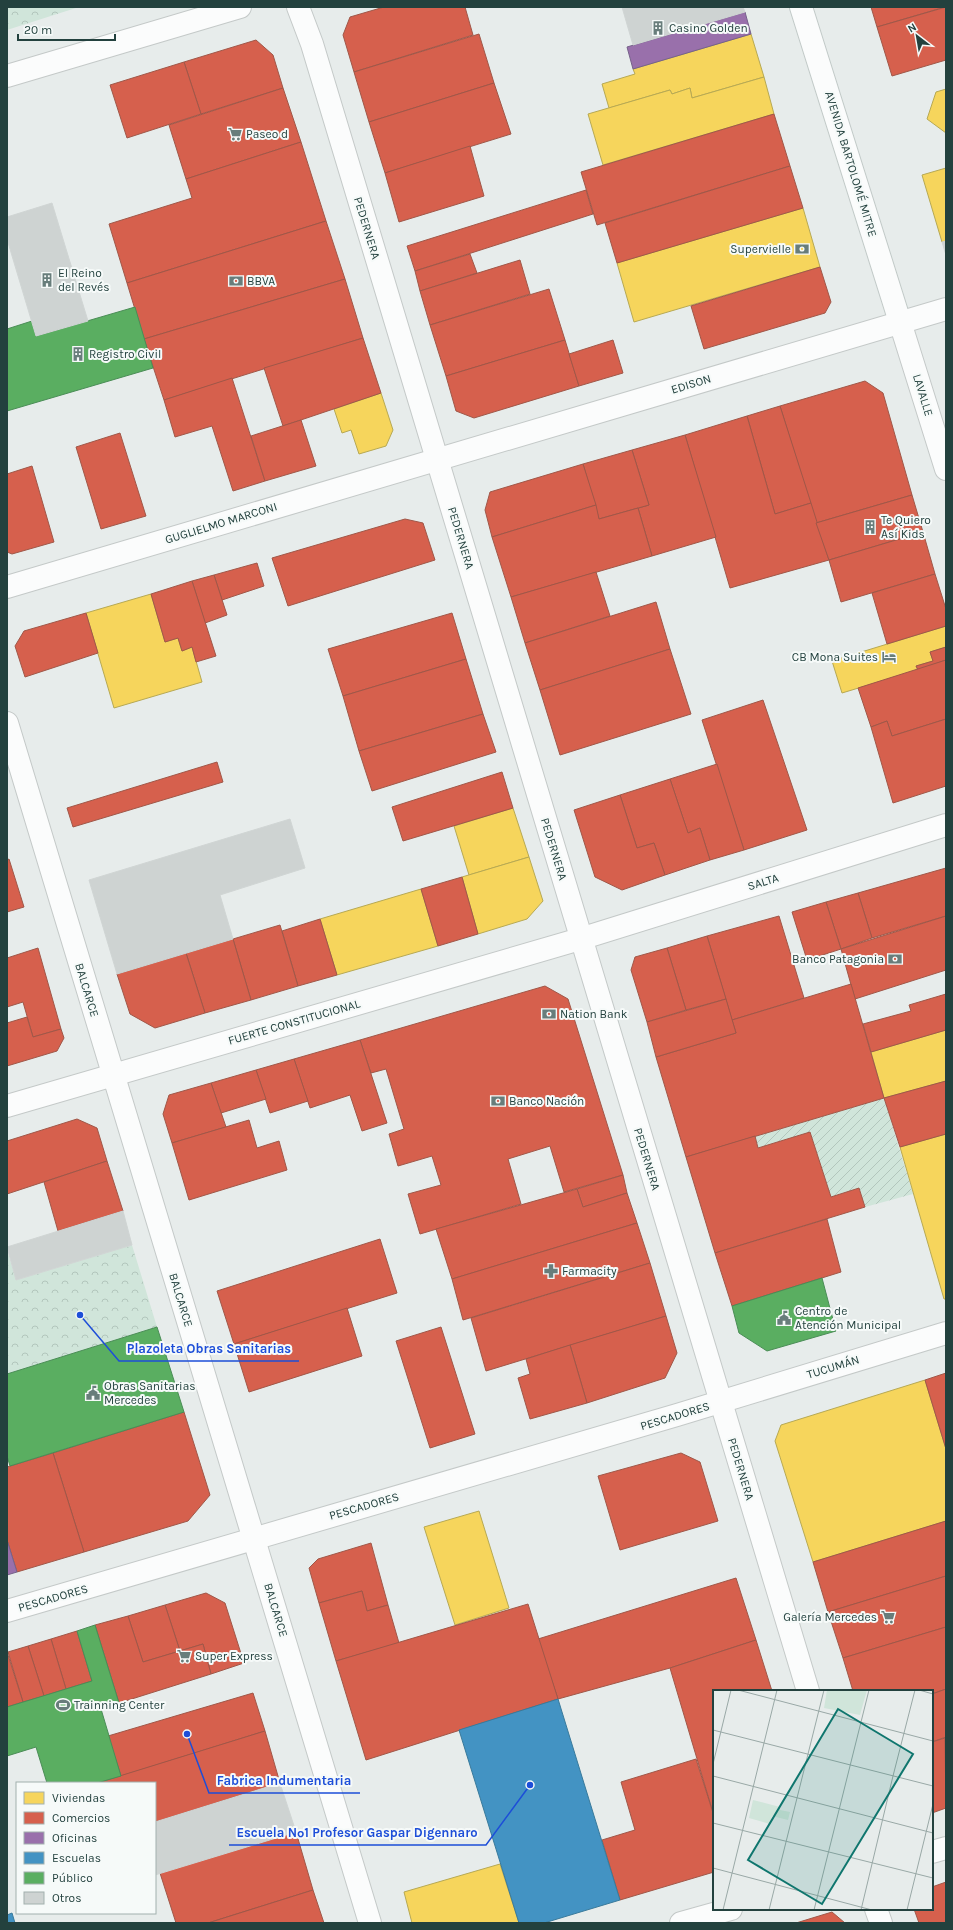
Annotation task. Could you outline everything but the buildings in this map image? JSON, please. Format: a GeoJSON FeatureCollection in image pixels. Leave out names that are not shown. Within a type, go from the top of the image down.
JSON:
{"type":"FeatureCollection","features":[{"type":"Feature","properties":{"kind":"street"},"geometry":{"type":"LineString","coordinates":[[7,76],[240,7]]}},
{"type":"Feature","properties":{"kind":"street","name":"PEDERNERA"},"geometry":{"type":"LineString","coordinates":[[298,7],[312,44],[580,939],[808,1690]]}},
{"type":"Feature","properties":{"kind":"street","name":"AVENIDA BARTOLOMÉ MITRE"},"geometry":{"type":"LineString","coordinates":[[801,7],[900,322]]}},
{"type":"Feature","properties":{"kind":"street","name":"EDISON"},"geometry":{"type":"LineString","coordinates":[[436,460],[946,308]]}},
{"type":"Feature","properties":{"kind":"street","name":"LAVALLE"},"geometry":{"type":"LineString","coordinates":[[900,322],[946,469]]}},
{"type":"Feature","properties":{"kind":"street","name":"GUGLIELMO MARCONI"},"geometry":{"type":"LineString","coordinates":[[7,587],[436,460]]}},
{"type":"Feature","properties":{"kind":"street","name":"BALCARCE"},"geometry":{"type":"LineString","coordinates":[[7,723],[370,1923]]}},
{"type":"Feature","properties":{"kind":"street","name":"SALTA"},"geometry":{"type":"LineString","coordinates":[[580,939],[946,825]]}},
{"type":"Feature","properties":{"kind":"street","name":"FUERTE CONSTITUCIONAL"},"geometry":{"type":"LineString","coordinates":[[7,1106],[580,939]]}},
{"type":"Feature","properties":{"kind":"street","name":"TUCUMÁN"},"geometry":{"type":"LineString","coordinates":[[720,1402],[946,1332]]}},
{"type":"Feature","properties":{"kind":"street","name":"PESCADORES"},"geometry":{"type":"LineString","coordinates":[[7,1611],[720,1402]]}},
{"type":"Feature","properties":{"kind":"street"},"geometry":{"type":"LineString","coordinates":[[933,1852],[946,1848]]}},
{"type":"Feature","properties":{"kind":"street"},"geometry":{"type":"LineString","coordinates":[[681,1923],[727,1910]]}},
{"type":"Feature","properties":{"kind":"street"},"geometry":{"type":"LineString","coordinates":[[876,1910],[881,1923]]}},
{"type":"Feature","properties":{"kind":"green space"},"geometry":{"type":"Polygon","coordinates":[[[7,7],[79,7],[7,30],[7,7]]]}},
{"type":"Feature","properties":{"kind":"green space"},"geometry":{"type":"Polygon","coordinates":[[[884,1098],[913,1194],[865,1207],[859,1188],[831,1197],[810,1132],[758,1148],[755,1136],[884,1098]]]}},
{"type":"Feature","properties":{"kind":"green space"},"geometry":{"type":"Polygon","coordinates":[[[132,1245],[157,1327],[7,1374],[7,1250],[16,1280],[132,1245]]]}},
{"type":"Feature","properties":{"kind":"place","name":"Casino Golden"},"geometry":{"type":"Point","coordinates":[658,28]}},
{"type":"Feature","properties":{"kind":"place","name":"Paseo d"},"geometry":{"type":"Point","coordinates":[235,134]}},
{"type":"Feature","properties":{"kind":"place","name":"Supervielle"},"geometry":{"type":"Point","coordinates":[802,249]}},
{"type":"Feature","properties":{"kind":"place","name":"El Reino del Revés"},"geometry":{"type":"Point","coordinates":[47,280]}},
{"type":"Feature","properties":{"kind":"place","name":"BBVA"},"geometry":{"type":"Point","coordinates":[236,281]}},
{"type":"Feature","properties":{"kind":"place","name":"Registro Civil"},"geometry":{"type":"Point","coordinates":[78,354]}},
{"type":"Feature","properties":{"kind":"place","name":"Te Quiero Así Kids"},"geometry":{"type":"Point","coordinates":[870,527]}},
{"type":"Feature","properties":{"kind":"place","name":"CB Mona Suites"},"geometry":{"type":"Point","coordinates":[889,657]}},
{"type":"Feature","properties":{"kind":"place","name":"Banco Patagonia"},"geometry":{"type":"Point","coordinates":[895,959]}},
{"type":"Feature","properties":{"kind":"place","name":"Nation Bank"},"geometry":{"type":"Point","coordinates":[549,1014]}},
{"type":"Feature","properties":{"kind":"place","name":"Banco Nación"},"geometry":{"type":"Point","coordinates":[498,1101]}},
{"type":"Feature","properties":{"kind":"place","name":"Farmacity"},"geometry":{"type":"Point","coordinates":[551,1271]}},
{"type":"Feature","properties":{"kind":"place","name":"Plazoleta Obras Sanitarias"},"geometry":{"type":"Point","coordinates":[80,1315]}},
{"type":"Feature","properties":{"kind":"place","name":"Centro de Atención Municipal"},"geometry":{"type":"Point","coordinates":[784,1318]}},
{"type":"Feature","properties":{"kind":"place","name":"Obras Sanitarias Mercedes"},"geometry":{"type":"Point","coordinates":[93,1393]}},
{"type":"Feature","properties":{"kind":"place","name":"Galería Mercedes"},"geometry":{"type":"Point","coordinates":[888,1617]}},
{"type":"Feature","properties":{"kind":"place","name":"Super Express"},"geometry":{"type":"Point","coordinates":[184,1656]}},
{"type":"Feature","properties":{"kind":"place","name":"Trainning Center"},"geometry":{"type":"Point","coordinates":[63,1705]}},
{"type":"Feature","properties":{"kind":"place","name":"Fabrica Indumentaria"},"geometry":{"type":"Point","coordinates":[187,1734]}},
{"type":"Feature","properties":{"kind":"place","name":"Escuela Nº1 Profesor Gaspar Digennaro"},"geometry":{"type":"Point","coordinates":[530,1785]}}]}
